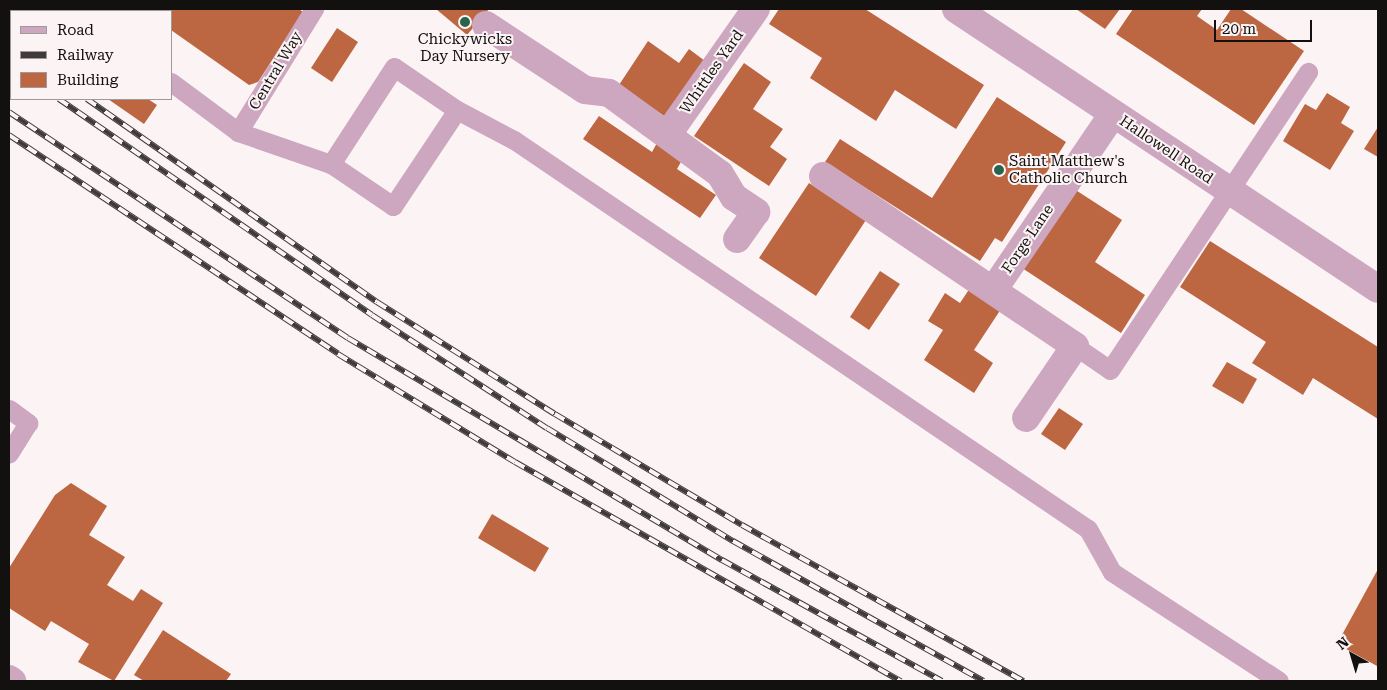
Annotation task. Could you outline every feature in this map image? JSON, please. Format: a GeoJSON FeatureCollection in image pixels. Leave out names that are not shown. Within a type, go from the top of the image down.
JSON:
{"type":"FeatureCollection","features":[{"type":"Feature","properties":{"kind":"street","name":"Whittles Yard"},"geometry":{"type":"LineString","coordinates":[[668,134],[756,9]]}},
{"type":"Feature","properties":{"kind":"street","name":"Hallowell Road"},"geometry":{"type":"LineString","coordinates":[[956,9],[1378,290]]}},
{"type":"Feature","properties":{"kind":"street"},"geometry":{"type":"LineString","coordinates":[[486,25],[584,90],[609,93],[668,134],[720,174],[734,197],[756,212],[737,239]]}},
{"type":"Feature","properties":{"kind":"street","name":"Forge Lane"},"geometry":{"type":"LineString","coordinates":[[994,290],[1113,114]]}},
{"type":"Feature","properties":{"kind":"street","name":"Forge Lane"},"geometry":{"type":"LineString","coordinates":[[822,176],[1075,346]]}},
{"type":"Feature","properties":{"kind":"street"},"geometry":{"type":"LineString","coordinates":[[1026,418],[1075,346]]}},
{"type":"Feature","properties":{"kind":"lane","name":"Central Way"},"geometry":{"type":"LineString","coordinates":[[238,132],[314,9]]}},
{"type":"Feature","properties":{"kind":"lane"},"geometry":{"type":"LineString","coordinates":[[331,164],[394,67],[457,110],[514,140],[1088,528],[1112,572],[1279,681]]}},
{"type":"Feature","properties":{"kind":"lane"},"geometry":{"type":"LineString","coordinates":[[1075,346],[1110,370],[1230,193],[1308,72]]}},
{"type":"Feature","properties":{"kind":"lane"},"geometry":{"type":"LineString","coordinates":[[172,83],[238,132],[331,164],[393,206],[457,110]]}},
{"type":"Feature","properties":{"kind":"lane"},"geometry":{"type":"LineString","coordinates":[[9,409],[28,423],[9,454]]}},
{"type":"Feature","properties":{"kind":"building"},"geometry":{"type":"Polygon","coordinates":[[[141,9],[299,9],[303,12],[258,82],[249,85],[172,31],[172,10],[141,9]]]}},
{"type":"Feature","properties":{"kind":"building","name":"Chickywicks Day Nursery"},"geometry":{"type":"Polygon","coordinates":[[[436,9],[489,9],[467,35],[436,9]]]}},
{"type":"Feature","properties":{"kind":"building"},"geometry":{"type":"Polygon","coordinates":[[[779,9],[865,9],[984,85],[956,129],[895,90],[876,121],[810,78],[822,58],[769,24],[779,9]]]}},
{"type":"Feature","properties":{"kind":"building"},"geometry":{"type":"Polygon","coordinates":[[[1076,9],[1120,9],[1105,29],[1076,9]]]}},
{"type":"Feature","properties":{"kind":"building"},"geometry":{"type":"Polygon","coordinates":[[[1133,9],[1202,9],[1197,16],[1217,30],[1231,9],[1241,9],[1304,51],[1254,125],[1116,34],[1133,9]]]}},
{"type":"Feature","properties":{"kind":"building"},"geometry":{"type":"Polygon","coordinates":[[[337,28],[358,42],[332,82],[311,68],[337,28]]]}},
{"type":"Feature","properties":{"kind":"building"},"geometry":{"type":"Polygon","coordinates":[[[648,41],[679,63],[689,49],[709,64],[670,120],[619,85],[648,41]]]}},
{"type":"Feature","properties":{"kind":"building"},"geometry":{"type":"Polygon","coordinates":[[[744,63],[771,82],[753,109],[783,129],[770,147],[787,159],[769,186],[694,136],[744,63]]]}},
{"type":"Feature","properties":{"kind":"building"},"geometry":{"type":"Polygon","coordinates":[[[1327,93],[1350,107],[1341,123],[1354,131],[1330,170],[1283,141],[1305,104],[1316,110],[1327,93]]]}},
{"type":"Feature","properties":{"kind":"building","name":"Saint Matthew's Catholic Church"},"geometry":{"type":"Polygon","coordinates":[[[997,97],[1066,142],[1002,242],[995,238],[980,261],[825,162],[840,139],[932,198],[997,97]]]}},
{"type":"Feature","properties":{"kind":"building"},"geometry":{"type":"Polygon","coordinates":[[[109,100],[150,100],[157,105],[144,124],[109,100]]]}},
{"type":"Feature","properties":{"kind":"building"},"geometry":{"type":"Polygon","coordinates":[[[599,116],[652,152],[657,143],[682,160],[677,169],[716,195],[700,218],[583,139],[599,116]]]}},
{"type":"Feature","properties":{"kind":"building"},"geometry":{"type":"Polygon","coordinates":[[[1378,127],[1378,157],[1364,149],[1378,127]]]}},
{"type":"Feature","properties":{"kind":"building"},"geometry":{"type":"Polygon","coordinates":[[[809,183],[866,220],[816,296],[759,258],[809,183]]]}},
{"type":"Feature","properties":{"kind":"building"},"geometry":{"type":"Polygon","coordinates":[[[1071,187],[1122,220],[1095,262],[1145,295],[1121,333],[1019,266],[1071,187]]]}},
{"type":"Feature","properties":{"kind":"building"},"geometry":{"type":"Polygon","coordinates":[[[1210,241],[1378,347],[1378,419],[1313,378],[1303,395],[1252,363],[1266,342],[1180,287],[1210,241]]]}},
{"type":"Feature","properties":{"kind":"building"},"geometry":{"type":"Polygon","coordinates":[[[880,271],[900,284],[869,330],[850,317],[880,271]]]}},
{"type":"Feature","properties":{"kind":"building"},"geometry":{"type":"Polygon","coordinates":[[[970,288],[1001,309],[974,350],[993,363],[974,393],[924,360],[943,330],[928,321],[945,293],[960,303],[970,288]]]}},
{"type":"Feature","properties":{"kind":"building"},"geometry":{"type":"Polygon","coordinates":[[[1227,362],[1257,379],[1243,404],[1212,386],[1227,362]]]}},
{"type":"Feature","properties":{"kind":"building"},"geometry":{"type":"Polygon","coordinates":[[[1059,408],[1083,424],[1065,450],[1041,434],[1059,408]]]}},
{"type":"Feature","properties":{"kind":"building"},"geometry":{"type":"Polygon","coordinates":[[[71,483],[107,506],[89,535],[125,557],[107,585],[133,601],[141,589],[163,603],[114,681],[78,662],[89,644],[51,621],[45,631],[9,608],[9,568],[55,495],[71,483]]]}},
{"type":"Feature","properties":{"kind":"building"},"geometry":{"type":"Polygon","coordinates":[[[492,514],[549,548],[535,572],[478,538],[492,514]]]}},
{"type":"Feature","properties":{"kind":"building"},"geometry":{"type":"Polygon","coordinates":[[[1378,569],[1378,663],[1377,666],[1337,644],[1378,569]]]}},
{"type":"Feature","properties":{"kind":"building"},"geometry":{"type":"Polygon","coordinates":[[[163,630],[231,674],[226,681],[144,681],[134,675],[163,630]]]}},
{"type":"Feature","properties":{"kind":"railway"},"geometry":{"type":"LineString","coordinates":[[60,100],[372,315],[547,428],[733,541],[984,681]]}},
{"type":"Feature","properties":{"kind":"railway"},"geometry":{"type":"LineString","coordinates":[[88,100],[377,302],[555,414],[742,525],[1024,681]]}},
{"type":"Feature","properties":{"kind":"railway"},"geometry":{"type":"LineString","coordinates":[[9,112],[348,338],[722,560],[942,681]]}},
{"type":"Feature","properties":{"kind":"railway"},"geometry":{"type":"LineString","coordinates":[[9,135],[338,354],[515,462],[901,681]]}},
{"type":"Feature","properties":{"kind":"place","name":"Chickywicks Day Nursery"},"geometry":{"type":"Point","coordinates":[465,22]}},
{"type":"Feature","properties":{"kind":"place","name":"Saint Matthew's Catholic Church"},"geometry":{"type":"Point","coordinates":[999,170]}}]}
